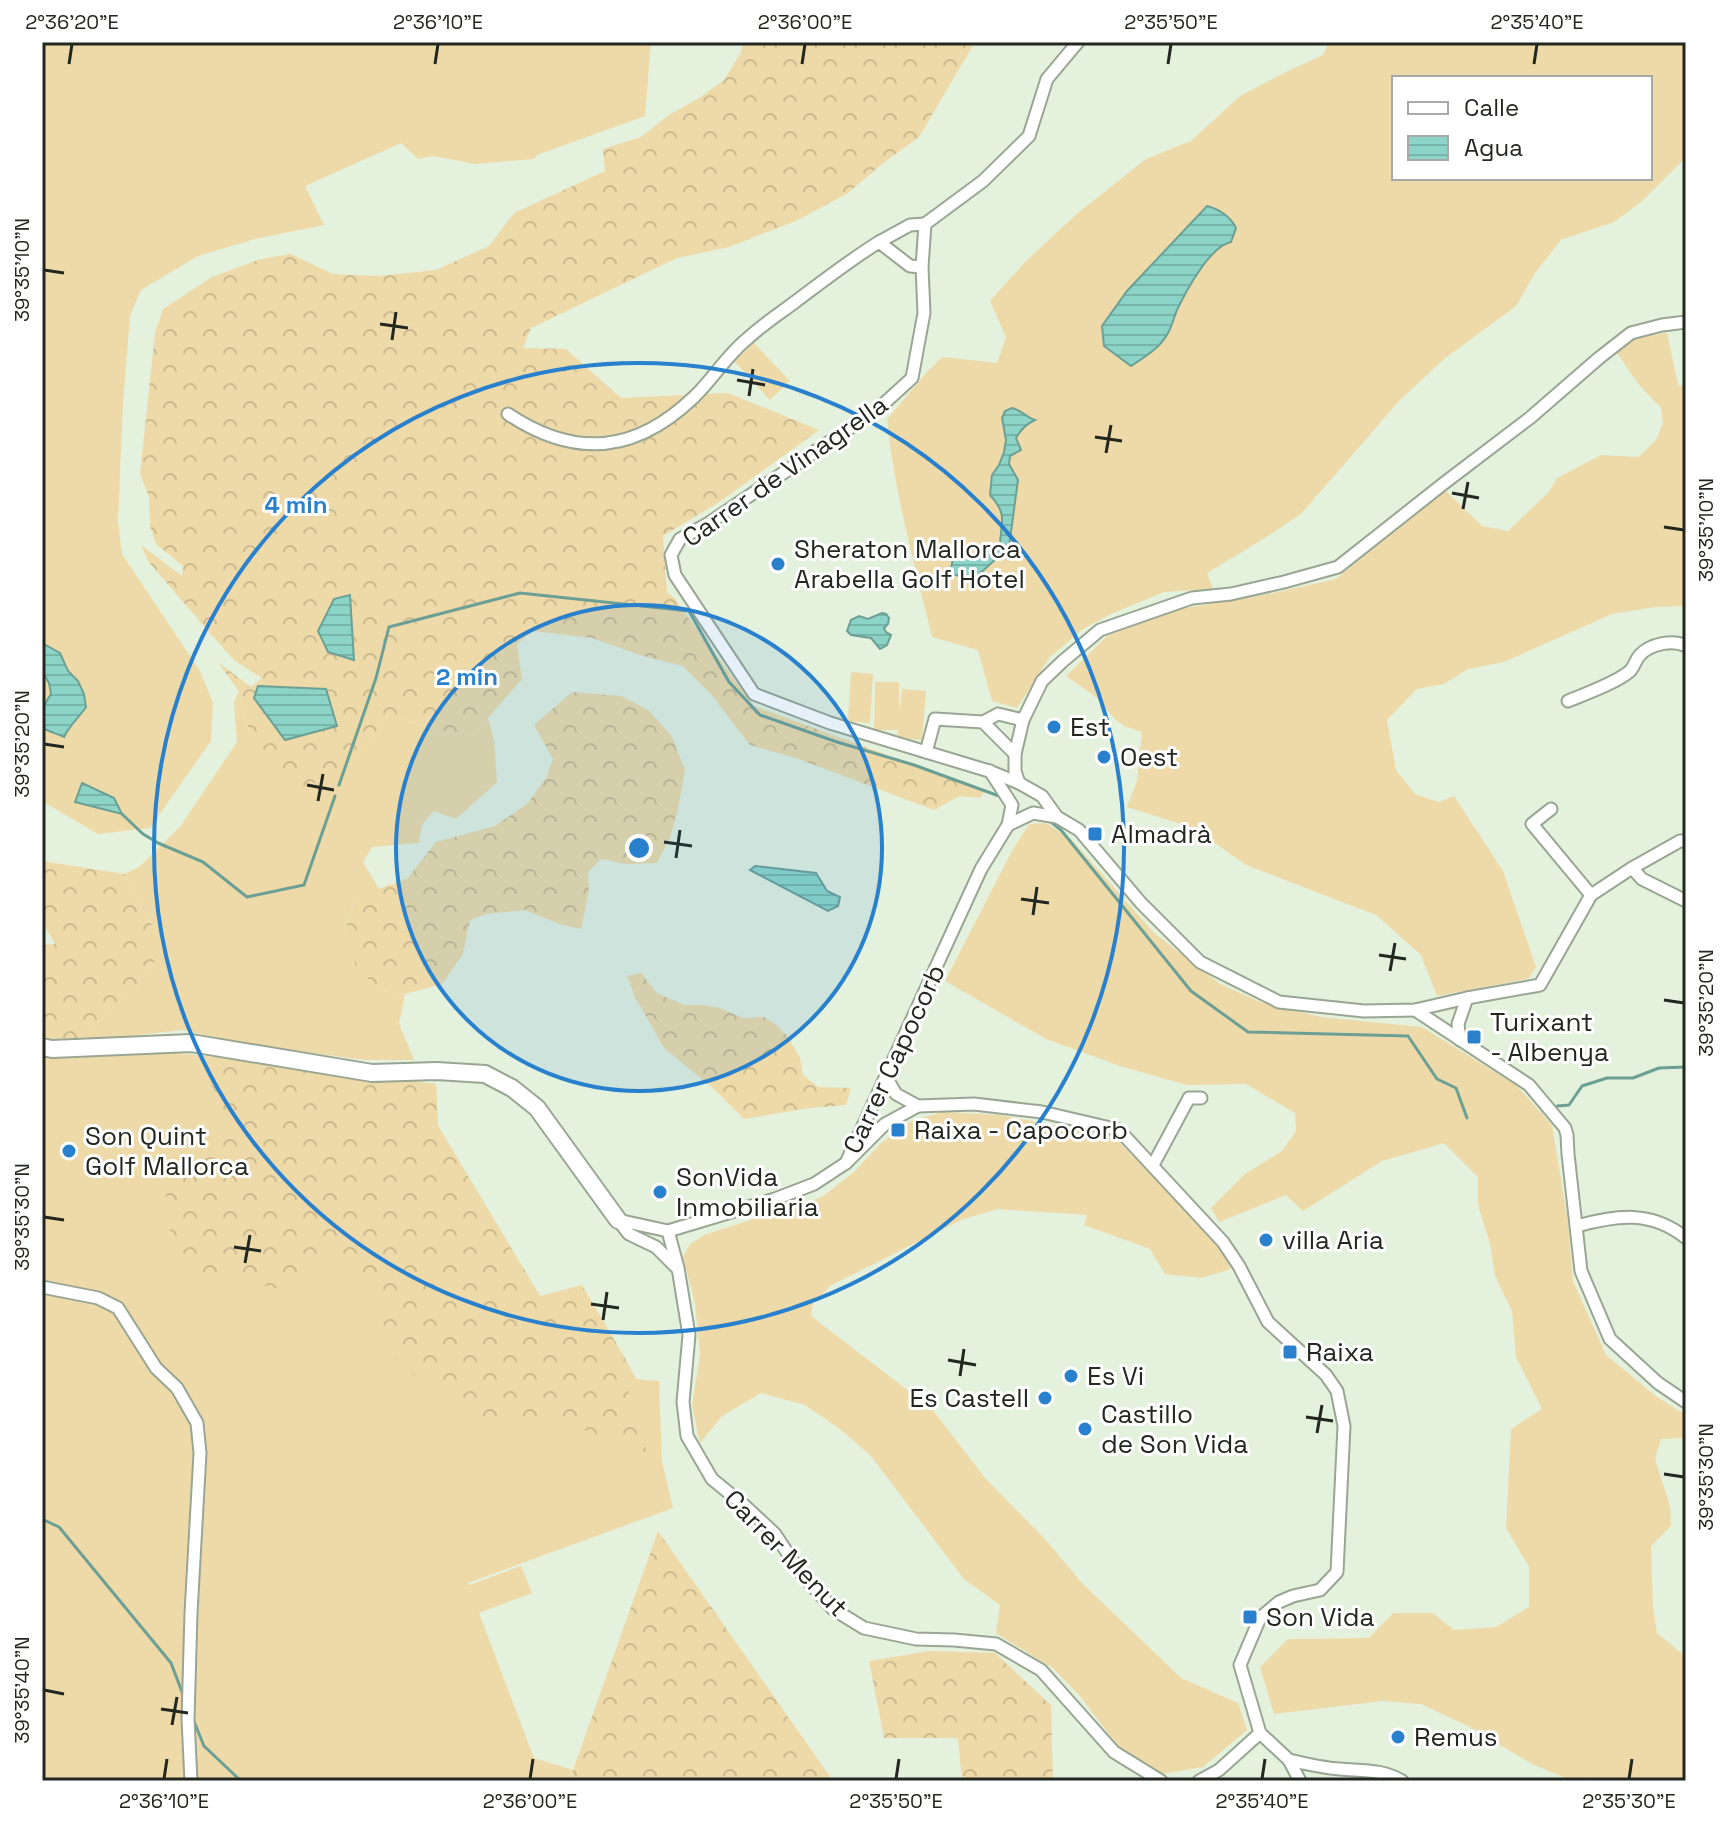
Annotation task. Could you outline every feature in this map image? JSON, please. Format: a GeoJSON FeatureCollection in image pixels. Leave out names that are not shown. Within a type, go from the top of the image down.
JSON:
{"type":"FeatureCollection","features":[{"type":"Feature","properties":{"kind":"street"},"geometry":{"type":"LineString","coordinates":[[508,414],[527,427],[567,442],[604,444],[647,433],[696,395],[729,354],[749,337],[853,259],[910,225],[925,224],[983,181],[1029,136],[1047,79],[1078,42]]}},
{"type":"Feature","properties":{"kind":"street","name":"Carrer de Vinagrella"},"geometry":{"type":"LineString","coordinates":[[925,224],[922,267],[924,313],[912,378],[878,409],[709,523],[680,539],[671,555],[675,575],[754,694],[830,723],[989,771],[1042,796],[1057,817],[1079,830],[1141,903],[1200,962],[1279,1002],[1364,1011],[1415,1010],[1540,985],[1591,895]]}},
{"type":"Feature","properties":{"kind":"street"},"geometry":{"type":"LineString","coordinates":[[879,242],[910,266],[922,267]]}},
{"type":"Feature","properties":{"kind":"street"},"geometry":{"type":"LineString","coordinates":[[1019,783],[1015,754],[1023,720],[1042,681],[1100,630],[1192,598],[1244,591],[1338,567],[1531,417],[1631,333],[1686,322]]}},
{"type":"Feature","properties":{"kind":"street"},"geometry":{"type":"LineString","coordinates":[[1568,701],[1631,670],[1641,654],[1659,644],[1679,643],[1686,646]]}},
{"type":"Feature","properties":{"kind":"street"},"geometry":{"type":"LineString","coordinates":[[926,752],[935,719],[983,722],[998,714],[1023,720]]}},
{"type":"Feature","properties":{"kind":"street"},"geometry":{"type":"LineString","coordinates":[[983,722],[1015,754]]}},
{"type":"Feature","properties":{"kind":"street"},"geometry":{"type":"LineString","coordinates":[[989,771],[1012,805],[1008,825]]}},
{"type":"Feature","properties":{"kind":"street"},"geometry":{"type":"LineString","coordinates":[[1551,809],[1532,824],[1591,895],[1632,868],[1680,841],[1686,841]]}},
{"type":"Feature","properties":{"kind":"street"},"geometry":{"type":"LineString","coordinates":[[1008,825],[1033,813],[1057,817]]}},
{"type":"Feature","properties":{"kind":"street","name":"Carrer Capocorb"},"geometry":{"type":"LineString","coordinates":[[618,1220],[668,1231],[775,1199],[814,1184],[846,1163],[981,869],[1008,825]]}},
{"type":"Feature","properties":{"kind":"street"},"geometry":{"type":"LineString","coordinates":[[1632,868],[1642,879],[1686,901]]}},
{"type":"Feature","properties":{"kind":"street"},"geometry":{"type":"LineString","coordinates":[[1460,1040],[1458,1024],[1467,998]]}},
{"type":"Feature","properties":{"kind":"street"},"geometry":{"type":"LineString","coordinates":[[1415,1010],[1529,1085],[1565,1128],[1581,1271],[1610,1339],[1658,1383],[1686,1402]]}},
{"type":"Feature","properties":{"kind":"street"},"geometry":{"type":"LineString","coordinates":[[42,1047],[191,1043],[372,1073],[437,1071],[485,1074],[512,1088],[537,1108],[629,1234],[656,1247],[678,1268]]}},
{"type":"Feature","properties":{"kind":"street"},"geometry":{"type":"LineString","coordinates":[[886,1077],[896,1094],[918,1106]]}},
{"type":"Feature","properties":{"kind":"street"},"geometry":{"type":"LineString","coordinates":[[1153,1165],[1189,1098],[1201,1098]]}},
{"type":"Feature","properties":{"kind":"street"},"geometry":{"type":"LineString","coordinates":[[846,1163],[885,1124],[918,1106],[988,1105],[1042,1112],[1119,1130],[1223,1242],[1268,1322],[1326,1375],[1337,1391],[1344,1426],[1337,1572],[1320,1590],[1279,1602],[1260,1618],[1240,1665],[1260,1733],[1289,1760],[1300,1781]]}},
{"type":"Feature","properties":{"kind":"street"},"geometry":{"type":"LineString","coordinates":[[1577,1226],[1607,1218],[1638,1217],[1675,1229],[1686,1238]]}},
{"type":"Feature","properties":{"kind":"street","name":"Carrer Menut"},"geometry":{"type":"LineString","coordinates":[[668,1231],[678,1268],[689,1335],[683,1402],[687,1436],[712,1479],[775,1534],[800,1572],[833,1609],[864,1628],[916,1639],[996,1644],[1041,1670],[1114,1752],[1161,1781]]}},
{"type":"Feature","properties":{"kind":"street"},"geometry":{"type":"LineString","coordinates":[[42,1287],[98,1298],[118,1308],[156,1368],[177,1388],[197,1423],[200,1453],[188,1719],[191,1781]]}},
{"type":"Feature","properties":{"kind":"street"},"geometry":{"type":"LineString","coordinates":[[1199,1781],[1219,1770],[1260,1733]]}},
{"type":"Feature","properties":{"kind":"street"},"geometry":{"type":"LineString","coordinates":[[1289,1760],[1338,1769],[1371,1770],[1402,1781]]}},
{"type":"Feature","properties":{"kind":"green space"},"geometry":{"type":"Polygon","coordinates":[[[42,42],[651,42],[645,116],[537,155],[534,159],[475,164],[433,156],[418,159],[401,143],[305,186],[324,225],[255,239],[198,256],[141,290],[130,316],[123,403],[118,521],[122,554],[200,671],[213,703],[211,741],[150,828],[98,834],[42,801],[42,42]]]}},
{"type":"Feature","properties":{"kind":"green space"},"geometry":{"type":"Polygon","coordinates":[[[744,42],[975,42],[919,137],[848,193],[798,220],[729,247],[677,258],[531,328],[523,348],[566,349],[621,398],[728,393],[819,430],[721,501],[663,536],[667,592],[754,706],[985,791],[980,798],[960,796],[934,810],[796,758],[750,745],[711,694],[683,666],[592,638],[533,631],[517,644],[522,679],[472,736],[433,729],[389,715],[348,768],[290,794],[251,738],[239,692],[218,662],[251,687],[262,678],[235,661],[148,561],[141,545],[182,576],[183,566],[156,544],[150,526],[149,497],[140,474],[155,333],[163,309],[212,277],[261,259],[291,254],[333,274],[379,276],[436,270],[489,246],[514,213],[605,171],[603,149],[641,137],[724,80],[744,42]]]}},
{"type":"Feature","properties":{"kind":"green space"},"geometry":{"type":"Polygon","coordinates":[[[1329,42],[1686,42],[1686,161],[1682,161],[1641,202],[1614,222],[1561,240],[1535,273],[1516,306],[1444,359],[1399,401],[1301,514],[1207,573],[1213,589],[1164,592],[1113,613],[1083,629],[1049,658],[1017,708],[992,701],[978,650],[932,637],[900,501],[887,419],[942,357],[997,363],[1006,337],[990,301],[1027,260],[1079,212],[1146,159],[1191,141],[1240,96],[1323,55],[1329,42]]]}},
{"type":"Feature","properties":{"kind":"green space"},"geometry":{"type":"Polygon","coordinates":[[[1667,333],[1678,385],[1686,387],[1686,606],[1612,614],[1504,662],[1468,669],[1444,684],[1417,689],[1387,720],[1396,770],[1415,794],[1439,802],[1454,796],[1503,871],[1536,967],[1528,979],[1437,996],[1421,955],[1376,915],[1246,865],[1194,828],[1127,807],[1137,781],[1142,732],[1124,726],[1096,697],[1066,676],[1107,636],[1168,611],[1336,579],[1445,490],[1482,526],[1508,531],[1549,492],[1557,478],[1601,455],[1639,457],[1656,440],[1663,423],[1661,408],[1639,385],[1617,353],[1637,337],[1667,333]]]}},
{"type":"Feature","properties":{"kind":"green space"},"geometry":{"type":"Polygon","coordinates":[[[754,343],[790,381],[770,400],[734,361],[754,343]]]}},
{"type":"Feature","properties":{"kind":"green space"},"geometry":{"type":"Polygon","coordinates":[[[851,672],[873,674],[870,723],[848,721],[851,672]]]}},
{"type":"Feature","properties":{"kind":"green space"},"geometry":{"type":"Polygon","coordinates":[[[875,682],[899,682],[899,714],[902,689],[926,691],[922,740],[898,738],[898,730],[874,730],[875,682]]]}},
{"type":"Feature","properties":{"kind":"green space"},"geometry":{"type":"Polygon","coordinates":[[[239,692],[251,738],[348,768],[389,715],[433,729],[472,736],[488,718],[494,740],[497,782],[456,819],[434,811],[422,824],[419,843],[372,847],[363,862],[379,889],[355,897],[345,930],[357,967],[382,991],[405,994],[399,1024],[414,1060],[365,1060],[246,1044],[182,1030],[77,1040],[137,987],[164,947],[124,874],[139,867],[180,827],[237,742],[234,702],[239,692]]]}},
{"type":"Feature","properties":{"kind":"green space"},"geometry":{"type":"Polygon","coordinates":[[[572,692],[621,696],[647,709],[671,735],[685,770],[670,838],[657,863],[626,864],[601,859],[588,872],[589,891],[581,929],[525,910],[486,914],[470,920],[463,954],[442,984],[405,994],[382,991],[356,967],[345,931],[355,897],[407,879],[436,842],[495,826],[528,803],[546,778],[553,759],[534,725],[572,692]]]}},
{"type":"Feature","properties":{"kind":"green space"},"geometry":{"type":"Polygon","coordinates":[[[1046,823],[1071,839],[1153,932],[1220,984],[1260,1002],[1321,1017],[1422,1027],[1516,1085],[1552,1125],[1568,1223],[1573,1281],[1606,1355],[1657,1397],[1686,1415],[1686,1438],[1661,1439],[1655,1459],[1670,1506],[1671,1526],[1651,1546],[1657,1633],[1686,1657],[1686,1781],[1601,1781],[1595,1777],[1568,1779],[1532,1764],[1472,1728],[1421,1704],[1383,1701],[1274,1714],[1260,1667],[1288,1639],[1369,1638],[1393,1613],[1433,1613],[1454,1630],[1496,1627],[1529,1607],[1529,1567],[1506,1528],[1511,1429],[1542,1409],[1516,1357],[1512,1311],[1495,1276],[1490,1244],[1478,1205],[1478,1177],[1444,1143],[1382,1161],[1303,1211],[1286,1195],[1219,1222],[1211,1208],[1245,1174],[1282,1151],[1296,1131],[1295,1113],[1246,1084],[1187,1085],[1123,1067],[1046,1039],[945,981],[1029,824],[1046,823]]]}},
{"type":"Feature","properties":{"kind":"green space"},"geometry":{"type":"Polygon","coordinates":[[[43,861],[124,874],[164,947],[137,987],[77,1040],[42,1038],[42,945],[55,944],[42,921],[43,861]]]}},
{"type":"Feature","properties":{"kind":"green space"},"geometry":{"type":"Polygon","coordinates":[[[641,973],[657,993],[684,1005],[720,1008],[743,1018],[764,1017],[778,1026],[800,1058],[803,1075],[818,1087],[851,1088],[846,1105],[744,1119],[714,1089],[664,1048],[635,997],[627,976],[641,973]]]}},
{"type":"Feature","properties":{"kind":"green space"},"geometry":{"type":"Polygon","coordinates":[[[177,1053],[436,1084],[438,1126],[590,1380],[625,1358],[636,1379],[659,1381],[662,1462],[673,1508],[468,1583],[470,1585],[521,1566],[532,1593],[479,1613],[534,1758],[573,1770],[572,1781],[42,1781],[42,1055],[177,1053]]]}},
{"type":"Feature","properties":{"kind":"green space"},"geometry":{"type":"Polygon","coordinates":[[[189,1054],[436,1084],[438,1126],[540,1296],[582,1285],[625,1358],[629,1397],[649,1455],[622,1448],[571,1423],[482,1416],[399,1366],[384,1330],[383,1303],[347,1257],[317,1258],[314,1272],[289,1290],[176,1269],[175,1239],[163,1218],[169,1167],[222,1124],[222,1101],[189,1054]]]}},
{"type":"Feature","properties":{"kind":"green space"},"geometry":{"type":"Polygon","coordinates":[[[943,1112],[1000,1115],[1114,1137],[1218,1243],[1231,1269],[1201,1278],[1165,1274],[1150,1249],[1084,1225],[1087,1215],[997,1209],[961,1220],[830,1286],[813,1303],[811,1316],[932,1409],[985,1478],[1044,1538],[1082,1583],[1181,1678],[1238,1703],[1247,1730],[1203,1767],[1161,1774],[1118,1746],[1079,1695],[1054,1669],[996,1633],[1000,1605],[964,1579],[871,1456],[840,1429],[805,1405],[761,1393],[722,1416],[700,1443],[692,1405],[700,1355],[695,1303],[683,1257],[690,1244],[704,1235],[822,1197],[855,1171],[881,1143],[913,1120],[943,1112]]]}},
{"type":"Feature","properties":{"kind":"green space"},"geometry":{"type":"Polygon","coordinates":[[[658,1531],[833,1781],[572,1781],[573,1770],[658,1531]]]}},
{"type":"Feature","properties":{"kind":"green space"},"geometry":{"type":"Polygon","coordinates":[[[930,1651],[995,1653],[1051,1705],[1053,1781],[962,1781],[958,1738],[884,1738],[869,1661],[930,1651]]]}},
{"type":"Feature","properties":{"kind":"water"},"geometry":{"type":"Polygon","coordinates":[[[1207,206],[1224,214],[1234,224],[1236,228],[1231,242],[1215,252],[1200,270],[1161,343],[1131,366],[1104,346],[1102,326],[1127,291],[1207,206]]]}},
{"type":"Feature","properties":{"kind":"water"},"geometry":{"type":"Polygon","coordinates":[[[1012,408],[1035,420],[1026,425],[1016,438],[1021,450],[1010,456],[1009,464],[1018,480],[1009,547],[976,577],[950,574],[953,558],[961,552],[973,555],[1000,545],[1001,513],[990,495],[992,475],[999,465],[1006,440],[1002,418],[1005,411],[1012,408]]]}},
{"type":"Feature","properties":{"kind":"water"},"geometry":{"type":"Polygon","coordinates":[[[350,595],[354,660],[328,652],[318,631],[334,599],[350,595]]]}},
{"type":"Feature","properties":{"kind":"water"},"geometry":{"type":"Polygon","coordinates":[[[882,613],[889,618],[884,628],[891,635],[887,645],[880,649],[871,638],[851,635],[847,631],[851,620],[859,616],[868,619],[882,613]]]}},
{"type":"Feature","properties":{"kind":"water"},"geometry":{"type":"Polygon","coordinates":[[[42,643],[60,653],[84,694],[86,707],[64,737],[46,729],[41,720],[51,694],[42,671],[42,643]]]}},
{"type":"Feature","properties":{"kind":"water"},"geometry":{"type":"Polygon","coordinates":[[[258,686],[326,689],[337,726],[285,740],[254,698],[258,686]]]}},
{"type":"Feature","properties":{"kind":"water"},"geometry":{"type":"Polygon","coordinates":[[[82,783],[114,798],[122,814],[75,802],[82,783]]]}},
{"type":"Feature","properties":{"kind":"water"},"geometry":{"type":"Polygon","coordinates":[[[755,866],[816,873],[827,891],[840,897],[838,906],[828,911],[750,870],[755,866]]]}},
{"type":"Feature","properties":{"kind":"waterway"},"geometry":{"type":"LineString","coordinates":[[339,785],[376,678],[389,627],[520,593],[689,611],[729,682],[760,715],[999,796]]}},
{"type":"Feature","properties":{"kind":"waterway"},"geometry":{"type":"LineString","coordinates":[[122,814],[143,834],[203,862],[247,897],[304,885],[335,796]]}},
{"type":"Feature","properties":{"kind":"waterway"},"geometry":{"type":"LineString","coordinates":[[1051,822],[1061,830],[1191,991],[1248,1032],[1408,1036],[1437,1079],[1456,1088],[1467,1118]]}},
{"type":"Feature","properties":{"kind":"waterway"},"geometry":{"type":"LineString","coordinates":[[1557,1106],[1569,1105],[1582,1086],[1607,1078],[1633,1078],[1659,1068],[1686,1067]]}},
{"type":"Feature","properties":{"kind":"waterway"},"geometry":{"type":"LineString","coordinates":[[42,1519],[59,1527],[171,1663],[184,1697]]}},
{"type":"Feature","properties":{"kind":"waterway"},"geometry":{"type":"LineString","coordinates":[[193,1719],[204,1746],[241,1781]]}},
{"type":"Feature","properties":{"kind":"place","name":"Sheraton Mallorca Arabella Golf Hotel"},"geometry":{"type":"Point","coordinates":[778,564]}},
{"type":"Feature","properties":{"kind":"place","name":"Est"},"geometry":{"type":"Point","coordinates":[1054,727]}},
{"type":"Feature","properties":{"kind":"place","name":"Oest"},"geometry":{"type":"Point","coordinates":[1104,757]}},
{"type":"Feature","properties":{"kind":"place","name":"Almadrà"},"geometry":{"type":"Point","coordinates":[1095,834]}},
{"type":"Feature","properties":{"kind":"place","name":"Turixant - Albenya"},"geometry":{"type":"Point","coordinates":[1474,1037]}},
{"type":"Feature","properties":{"kind":"place","name":"Raixa - Capocorb"},"geometry":{"type":"Point","coordinates":[898,1130]}},
{"type":"Feature","properties":{"kind":"place","name":"Son Quint Golf Mallorca"},"geometry":{"type":"Point","coordinates":[69,1151]}},
{"type":"Feature","properties":{"kind":"place","name":"SonVida Inmobiliaria"},"geometry":{"type":"Point","coordinates":[660,1192]}},
{"type":"Feature","properties":{"kind":"place","name":"villa Aria"},"geometry":{"type":"Point","coordinates":[1266,1240]}},
{"type":"Feature","properties":{"kind":"place","name":"Raixa"},"geometry":{"type":"Point","coordinates":[1290,1352]}},
{"type":"Feature","properties":{"kind":"place","name":"Es Vi"},"geometry":{"type":"Point","coordinates":[1071,1376]}},
{"type":"Feature","properties":{"kind":"place","name":"Es Castell"},"geometry":{"type":"Point","coordinates":[1045,1398]}},
{"type":"Feature","properties":{"kind":"place","name":"Castillo de Son Vida"},"geometry":{"type":"Point","coordinates":[1085,1429]}},
{"type":"Feature","properties":{"kind":"place","name":"Son Vida"},"geometry":{"type":"Point","coordinates":[1250,1617]}},
{"type":"Feature","properties":{"kind":"place","name":"Remus"},"geometry":{"type":"Point","coordinates":[1398,1737]}}]}
